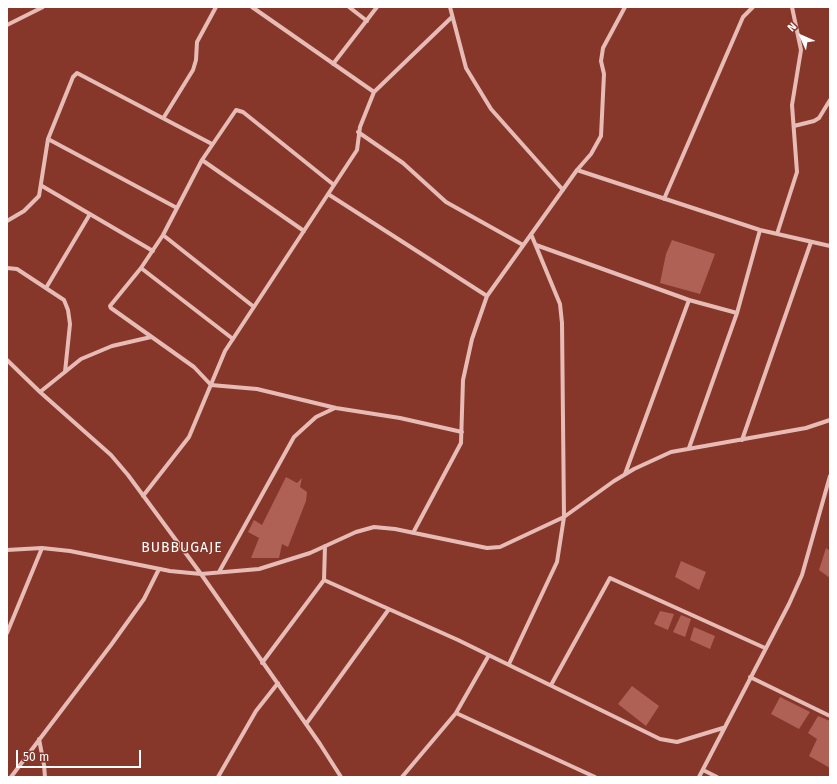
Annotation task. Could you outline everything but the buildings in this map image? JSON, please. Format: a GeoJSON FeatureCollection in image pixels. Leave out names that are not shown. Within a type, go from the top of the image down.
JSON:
{"type":"FeatureCollection","features":[{"type":"Feature","properties":{"kind":"street"},"geometry":{"type":"LineString","coordinates":[[7,26],[43,7]]}},
{"type":"Feature","properties":{"kind":"street"},"geometry":{"type":"LineString","coordinates":[[164,117],[193,70],[196,60],[197,42],[216,7]]}},
{"type":"Feature","properties":{"kind":"street"},"geometry":{"type":"LineString","coordinates":[[252,7],[374,92]]}},
{"type":"Feature","properties":{"kind":"street"},"geometry":{"type":"LineString","coordinates":[[349,7],[367,21]]}},
{"type":"Feature","properties":{"kind":"street"},"geometry":{"type":"LineString","coordinates":[[333,64],[377,7]]}},
{"type":"Feature","properties":{"kind":"street"},"geometry":{"type":"LineString","coordinates":[[450,7],[466,68],[491,109],[563,190]]}},
{"type":"Feature","properties":{"kind":"street"},"geometry":{"type":"LineString","coordinates":[[413,533],[461,444],[463,380],[472,339],[487,296],[576,170],[591,154],[600,136],[604,74],[601,61],[603,48],[625,7]]}},
{"type":"Feature","properties":{"kind":"street"},"geometry":{"type":"LineString","coordinates":[[664,199],[743,17],[753,7]]}},
{"type":"Feature","properties":{"kind":"street"},"geometry":{"type":"LineString","coordinates":[[777,234],[798,172],[793,91],[801,50],[792,7]]}},
{"type":"Feature","properties":{"kind":"street"},"geometry":{"type":"LineString","coordinates":[[143,496],[189,436],[225,351],[357,150],[358,132],[374,92],[452,17]]}},
{"type":"Feature","properties":{"kind":"street"},"geometry":{"type":"LineString","coordinates":[[7,221],[24,211],[39,196],[42,186],[48,139],[73,77],[77,73],[164,117],[212,144]]}},
{"type":"Feature","properties":{"kind":"street"},"geometry":{"type":"LineString","coordinates":[[794,126],[814,121],[819,118],[830,100]]}},
{"type":"Feature","properties":{"kind":"street"},"geometry":{"type":"LineString","coordinates":[[334,185],[239,110],[236,110],[202,160],[164,235],[141,268],[110,306],[113,310],[194,367],[211,385],[258,389],[336,408],[400,418],[462,432]]}},
{"type":"Feature","properties":{"kind":"street"},"geometry":{"type":"LineString","coordinates":[[358,132],[403,163],[446,202],[523,245]]}},
{"type":"Feature","properties":{"kind":"street"},"geometry":{"type":"LineString","coordinates":[[48,139],[177,208]]}},
{"type":"Feature","properties":{"kind":"street"},"geometry":{"type":"LineString","coordinates":[[202,160],[304,231]]}},
{"type":"Feature","properties":{"kind":"street"},"geometry":{"type":"LineString","coordinates":[[576,170],[760,230],[830,246]]}},
{"type":"Feature","properties":{"kind":"street"},"geometry":{"type":"LineString","coordinates":[[42,186],[153,251]]}},
{"type":"Feature","properties":{"kind":"street"},"geometry":{"type":"LineString","coordinates":[[328,194],[487,296]]}},
{"type":"Feature","properties":{"kind":"street"},"geometry":{"type":"LineString","coordinates":[[46,288],[90,214]]}},
{"type":"Feature","properties":{"kind":"street"},"geometry":{"type":"LineString","coordinates":[[689,448],[737,313],[760,230]]}},
{"type":"Feature","properties":{"kind":"street"},"geometry":{"type":"LineString","coordinates":[[509,664],[557,562],[564,517],[562,324],[560,304],[531,234]]}},
{"type":"Feature","properties":{"kind":"street"},"geometry":{"type":"LineString","coordinates":[[164,235],[254,307]]}},
{"type":"Feature","properties":{"kind":"street"},"geometry":{"type":"LineString","coordinates":[[742,440],[811,242]]}},
{"type":"Feature","properties":{"kind":"street"},"geometry":{"type":"LineString","coordinates":[[536,245],[689,300],[737,313]]}},
{"type":"Feature","properties":{"kind":"street"},"geometry":{"type":"LineString","coordinates":[[7,268],[17,269],[64,300],[68,310],[70,324],[65,372]]}},
{"type":"Feature","properties":{"kind":"street"},"geometry":{"type":"LineString","coordinates":[[141,268],[233,339]]}},
{"type":"Feature","properties":{"kind":"street"},"geometry":{"type":"LineString","coordinates":[[625,474],[689,300]]}},
{"type":"Feature","properties":{"kind":"street"},"geometry":{"type":"LineString","coordinates":[[40,392],[81,359],[112,346],[151,337]]}},
{"type":"Feature","properties":{"kind":"street"},"geometry":{"type":"LineString","coordinates":[[7,360],[40,392],[111,455],[201,574],[262,663],[278,683],[341,777]]}},
{"type":"Feature","properties":{"kind":"street"},"geometry":{"type":"LineString","coordinates":[[219,572],[294,437],[316,417],[336,408]]}},
{"type":"Feature","properties":{"kind":"street"},"geometry":{"type":"LineString","coordinates":[[7,550],[42,548],[70,551],[159,568],[201,574],[259,569],[310,553],[356,532],[374,527],[413,533],[487,548],[500,548],[564,517],[625,474],[671,452],[806,428],[830,420]]}},
{"type":"Feature","properties":{"kind":"street"},"geometry":{"type":"LineString","coordinates":[[699,777],[723,728],[789,604],[802,575],[830,476]]}},
{"type":"Feature","properties":{"kind":"street"},"geometry":{"type":"LineString","coordinates":[[262,663],[324,580],[325,546]]}},
{"type":"Feature","properties":{"kind":"street"},"geometry":{"type":"LineString","coordinates":[[7,633],[42,548]]}},
{"type":"Feature","properties":{"kind":"street"},"geometry":{"type":"LineString","coordinates":[[11,777],[144,599],[159,568]]}},
{"type":"Feature","properties":{"kind":"street"},"geometry":{"type":"LineString","coordinates":[[551,685],[610,578],[765,648]]}},
{"type":"Feature","properties":{"kind":"street"},"geometry":{"type":"LineString","coordinates":[[324,580],[509,664],[660,739],[677,742],[723,728]]}},
{"type":"Feature","properties":{"kind":"street"},"geometry":{"type":"LineString","coordinates":[[306,724],[389,609]]}},
{"type":"Feature","properties":{"kind":"street"},"geometry":{"type":"LineString","coordinates":[[402,777],[456,712],[489,655]]}},
{"type":"Feature","properties":{"kind":"street"},"geometry":{"type":"LineString","coordinates":[[750,677],[830,716]]}},
{"type":"Feature","properties":{"kind":"street"},"geometry":{"type":"LineString","coordinates":[[218,777],[256,711],[278,683]]}},
{"type":"Feature","properties":{"kind":"street"},"geometry":{"type":"LineString","coordinates":[[456,712],[595,777]]}},
{"type":"Feature","properties":{"kind":"street"},"geometry":{"type":"LineString","coordinates":[[39,739],[45,777]]}},
{"type":"Feature","properties":{"kind":"street"},"geometry":{"type":"LineString","coordinates":[[703,770],[717,777]]}},
{"type":"Feature","properties":{"kind":"district","name":"BUBBUGAJE"},"geometry":{"type":"Point","coordinates":[182,548]}}]}
